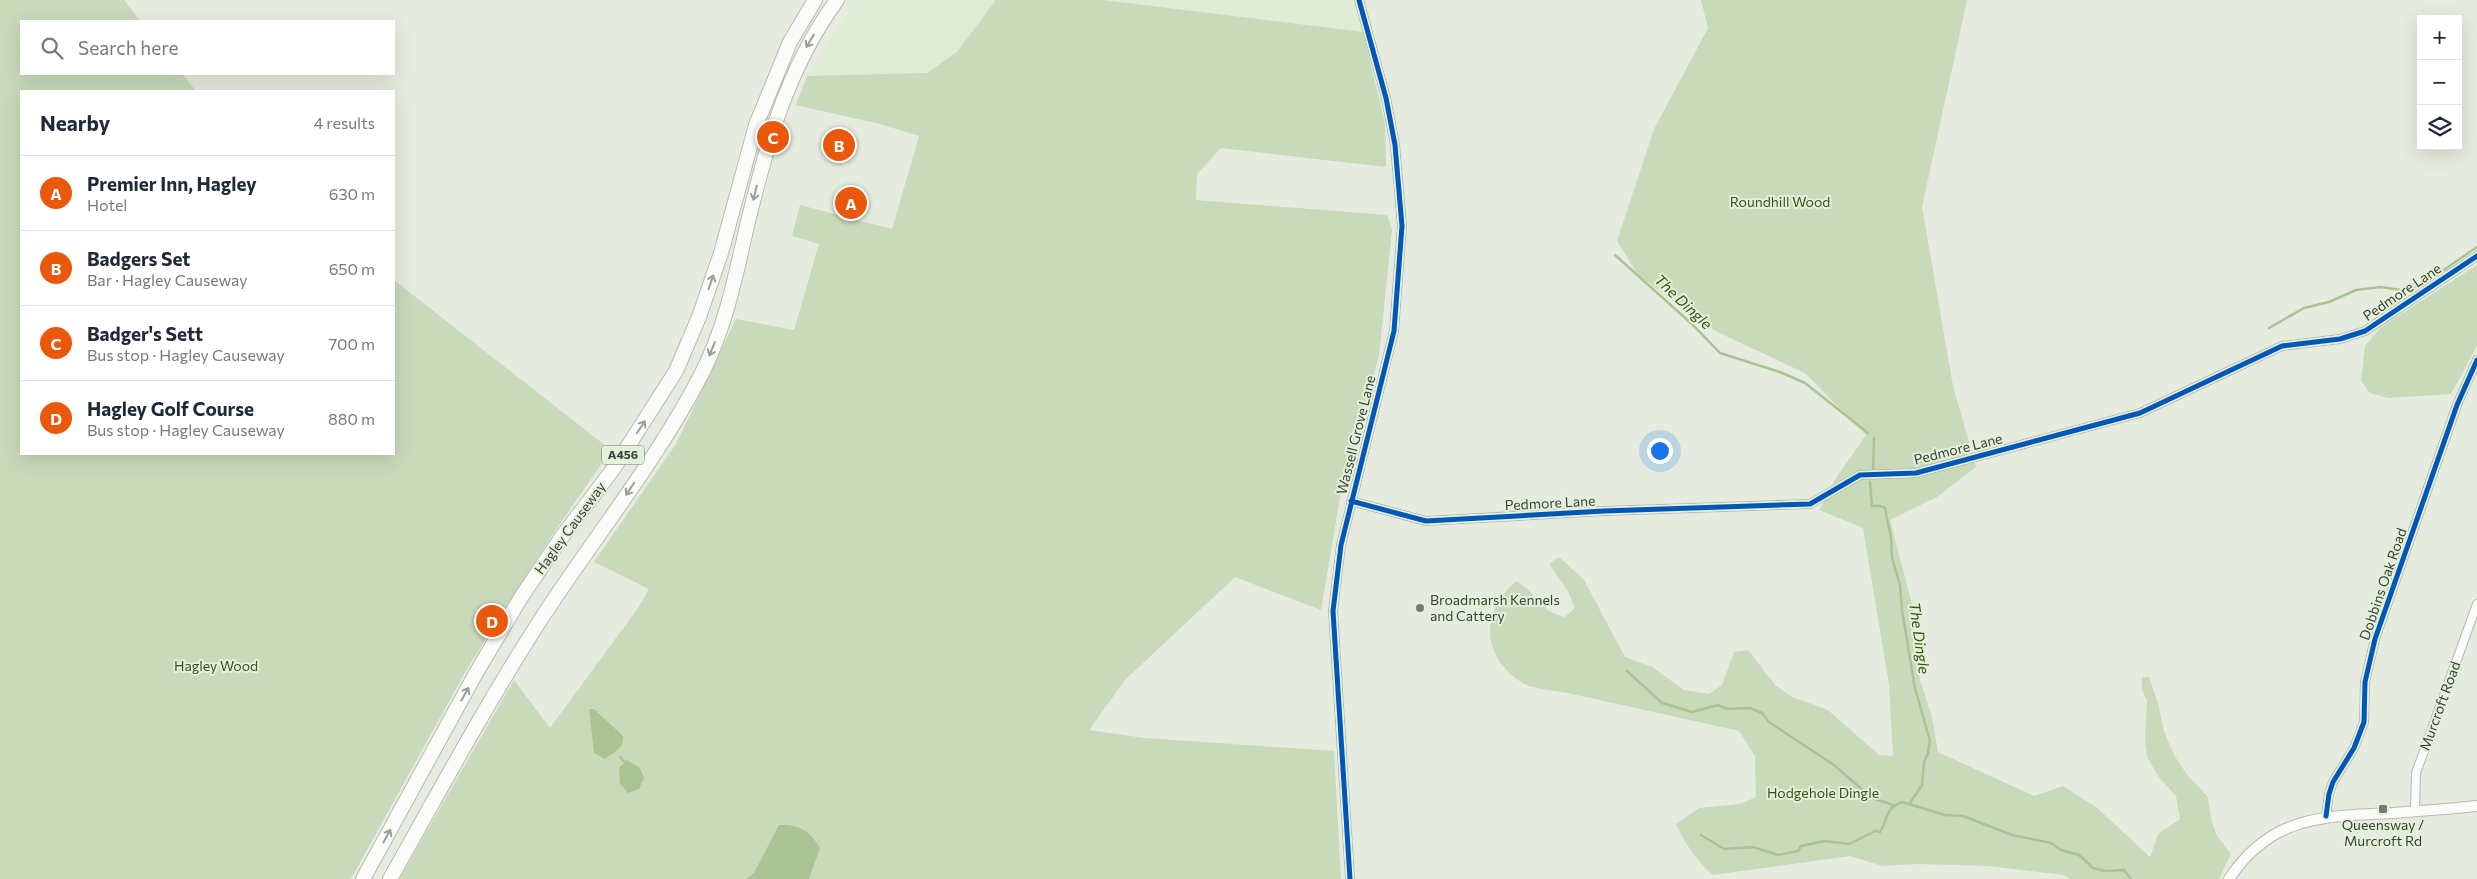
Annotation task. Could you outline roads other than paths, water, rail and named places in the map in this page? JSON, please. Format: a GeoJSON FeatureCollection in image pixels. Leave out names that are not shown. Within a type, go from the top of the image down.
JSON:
{"type":"FeatureCollection","features":[{"type":"Feature","properties":{"kind":"highway","name":"Hagley Causeway"},"geometry":{"type":"LineString","coordinates":[[363,879],[476,673],[520,599],[561,538],[614,468],[676,371],[699,317],[721,253],[756,125],[790,42],[816,0]]}},
{"type":"Feature","properties":{"kind":"highway","name":"Hagley Causeway"},"geometry":{"type":"LineString","coordinates":[[390,879],[499,686],[543,616],[660,445],[702,372],[724,321],[772,130],[788,86],[807,46],[837,0]]}},
{"type":"Feature","properties":{"kind":"street","name":"Wassell Grove Lane"},"geometry":{"type":"LineString","coordinates":[[1350,879],[1333,611],[1341,545],[1394,331],[1402,226],[1395,144],[1386,98],[1359,0]]}},
{"type":"Feature","properties":{"kind":"street","name":"Pedmore Lane"},"geometry":{"type":"LineString","coordinates":[[1351,501],[1426,521],[1604,511],[1810,504],[1860,475],[1916,473],[2140,413],[2282,346],[2340,339],[2365,331],[2477,256]]}},
{"type":"Feature","properties":{"kind":"street","name":"Dobbins Oak Road"},"geometry":{"type":"LineString","coordinates":[[2326,816],[2333,782],[2354,748],[2364,722],[2365,682],[2375,639],[2456,405],[2477,360]]}},
{"type":"Feature","properties":{"kind":"street","name":"Murcroft Road"},"geometry":{"type":"LineString","coordinates":[[2415,811],[2416,773],[2477,604]]}},
{"type":"Feature","properties":{"kind":"street"},"geometry":{"type":"LineString","coordinates":[[2229,879],[2250,853],[2272,836],[2291,826],[2326,816],[2477,806]]}},
{"type":"Feature","properties":{"kind":"waterway"},"geometry":{"type":"LineString","coordinates":[[2269,328],[2304,308],[2329,302],[2356,290],[2381,287],[2401,290],[2422,285],[2477,247]]}},
{"type":"Feature","properties":{"kind":"waterway","name":"The Dingle"},"geometry":{"type":"LineString","coordinates":[[1615,255],[1694,326],[1720,353],[1780,372],[1805,383],[1868,433]]}},
{"type":"Feature","properties":{"kind":"waterway","name":"The Dingle"},"geometry":{"type":"LineString","coordinates":[[1873,471],[1874,438]]}},
{"type":"Feature","properties":{"kind":"waterway","name":"The Dingle"},"geometry":{"type":"LineString","coordinates":[[1870,482],[1872,506],[1885,508],[1891,538],[1892,558],[1900,585],[1902,610],[1915,688],[1930,741],[1924,762],[1922,785],[1910,803]]}},
{"type":"Feature","properties":{"kind":"waterway"},"geometry":{"type":"LineString","coordinates":[[1627,671],[1662,703],[1692,712],[1718,705],[1727,709],[1750,708],[1762,713],[1769,722],[1834,765],[1872,798],[1893,805]]}},
{"type":"Feature","properties":{"kind":"waterway"},"geometry":{"type":"LineString","coordinates":[[620,757],[625,763]]}},
{"type":"Feature","properties":{"kind":"waterway","name":"The Dingle"},"geometry":{"type":"LineString","coordinates":[[1701,835],[1724,849],[1753,847],[1778,855],[1798,851],[1801,846],[1825,841],[1849,844],[1875,831],[1880,832],[1889,812],[1902,802],[1945,815],[1963,816],[2012,835],[2051,843],[2061,850],[2079,855],[2093,868],[2105,871],[2124,870],[2131,879]]}},
{"type":"Feature","properties":{"kind":"place","name":"Badger's Sett"},"geometry":{"type":"Point","coordinates":[773,137]}},
{"type":"Feature","properties":{"kind":"place","name":"Badgers Set"},"geometry":{"type":"Point","coordinates":[839,145]}},
{"type":"Feature","properties":{"kind":"place","name":"Premier Inn, Hagley"},"geometry":{"type":"Point","coordinates":[851,203]}},
{"type":"Feature","properties":{"kind":"place","name":"Broadmarsh Kennels and Cattery"},"geometry":{"type":"Point","coordinates":[1420,608]}},
{"type":"Feature","properties":{"kind":"place","name":"Hagley Golf Course"},"geometry":{"type":"Point","coordinates":[492,621]}},
{"type":"Feature","properties":{"kind":"place","name":"Queensway / Murcroft Rd"},"geometry":{"type":"Point","coordinates":[2383,809]}},
{"type":"Feature","properties":{"kind":"park label","name":"Roundhill Wood"},"geometry":{"type":"Point","coordinates":[1780,202]}},
{"type":"Feature","properties":{"kind":"park label","name":"Hagley Wood"},"geometry":{"type":"Point","coordinates":[216,666]}},
{"type":"Feature","properties":{"kind":"park label","name":"Hodgehole Dingle"},"geometry":{"type":"Point","coordinates":[1823,793]}}]}
